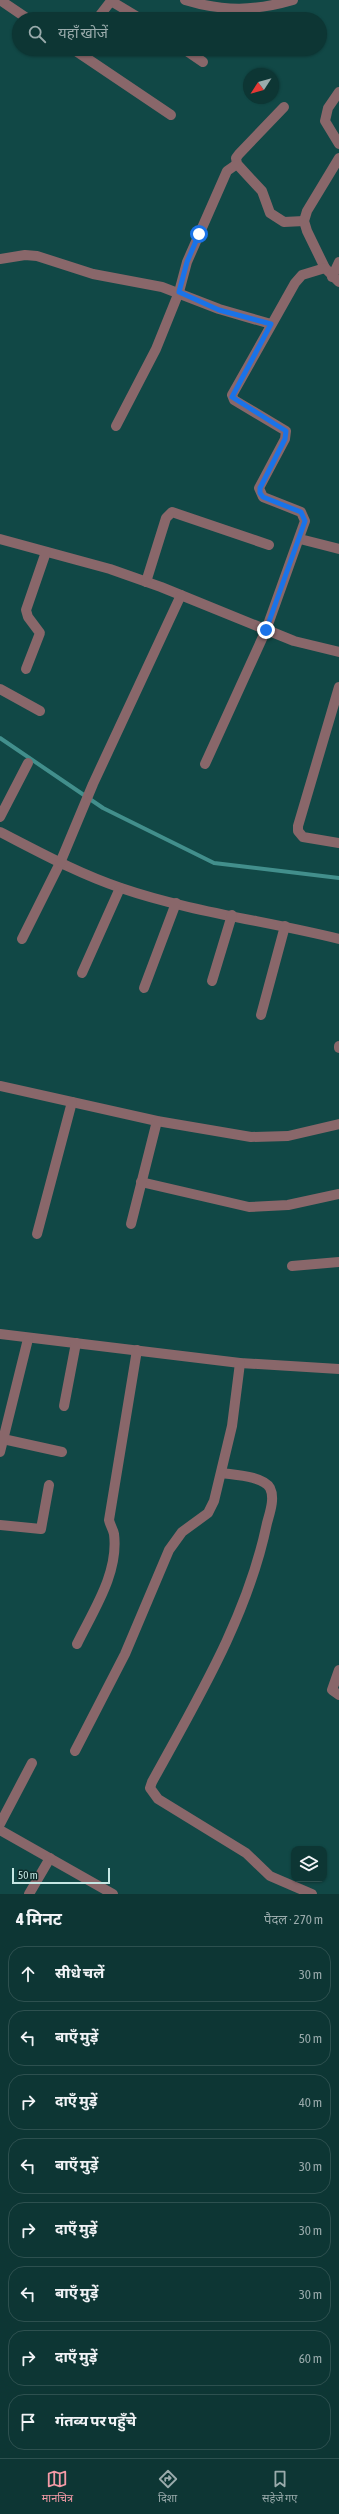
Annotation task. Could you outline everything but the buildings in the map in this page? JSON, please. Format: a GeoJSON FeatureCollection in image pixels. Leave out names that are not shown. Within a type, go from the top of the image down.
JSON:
{"type":"FeatureCollection","features":[{"type":"Feature","properties":{"kind":"street"},"geometry":{"type":"LineString","coordinates":[[0,0],[18,12]]}},
{"type":"Feature","properties":{"kind":"street"},"geometry":{"type":"LineString","coordinates":[[186,0],[225,10],[249,9],[293,0]]}},
{"type":"Feature","properties":{"kind":"street"},"geometry":{"type":"LineString","coordinates":[[102,12],[111,1],[117,3],[130,12]]}},
{"type":"Feature","properties":{"kind":"street"},"geometry":{"type":"LineString","coordinates":[[84,56],[171,115]]}},
{"type":"Feature","properties":{"kind":"street"},"geometry":{"type":"LineString","coordinates":[[194,56],[203,62]]}},
{"type":"Feature","properties":{"kind":"street"},"geometry":{"type":"LineString","coordinates":[[339,92],[328,108],[324,121],[339,144]]}},
{"type":"Feature","properties":{"kind":"street"},"geometry":{"type":"LineString","coordinates":[[284,107],[239,154],[236,158],[237,164],[262,191],[270,213],[284,222],[304,221]]}},
{"type":"Feature","properties":{"kind":"street"},"geometry":{"type":"LineString","coordinates":[[335,280],[325,268],[307,231],[304,221],[307,211],[339,158]]}},
{"type":"Feature","properties":{"kind":"street"},"geometry":{"type":"LineString","coordinates":[[116,426],[156,349],[179,292],[187,262],[227,171],[237,164]]}},
{"type":"Feature","properties":{"kind":"street"},"geometry":{"type":"LineString","coordinates":[[0,259],[25,255],[37,256],[74,269],[120,277],[179,292],[219,310],[271,324]]}},
{"type":"Feature","properties":{"kind":"street"},"geometry":{"type":"LineString","coordinates":[[335,280],[339,262]]}},
{"type":"Feature","properties":{"kind":"street"},"geometry":{"type":"LineString","coordinates":[[205,764],[266,630],[304,526],[304,516],[263,497],[260,493],[260,488],[285,439],[286,431],[232,397],[271,324],[298,279],[311,271],[325,268]]}},
{"type":"Feature","properties":{"kind":"street"},"geometry":{"type":"LineString","coordinates":[[146,582],[166,518],[172,512],[269,544]]}},
{"type":"Feature","properties":{"kind":"street"},"geometry":{"type":"LineString","coordinates":[[300,539],[339,549]]}},
{"type":"Feature","properties":{"kind":"street"},"geometry":{"type":"LineString","coordinates":[[0,540],[103,567],[180,595],[294,641],[339,652]]}},
{"type":"Feature","properties":{"kind":"street"},"geometry":{"type":"LineString","coordinates":[[26,669],[40,633],[28,617],[26,610],[46,552]]}},
{"type":"Feature","properties":{"kind":"street"},"geometry":{"type":"LineString","coordinates":[[22,939],[60,863],[92,784],[180,595]]}},
{"type":"Feature","properties":{"kind":"street"},"geometry":{"type":"LineString","coordinates":[[339,687],[298,826],[298,831],[303,837],[339,843]]}},
{"type":"Feature","properties":{"kind":"street"},"geometry":{"type":"LineString","coordinates":[[0,689],[40,711]]}},
{"type":"Feature","properties":{"kind":"street"},"geometry":{"type":"LineString","coordinates":[[0,817],[28,763]]}},
{"type":"Feature","properties":{"kind":"street"},"geometry":{"type":"LineString","coordinates":[[0,832],[60,863],[120,888],[176,903],[339,939]]}},
{"type":"Feature","properties":{"kind":"street"},"geometry":{"type":"LineString","coordinates":[[82,972],[120,888]]}},
{"type":"Feature","properties":{"kind":"street"},"geometry":{"type":"LineString","coordinates":[[144,988],[176,903]]}},
{"type":"Feature","properties":{"kind":"street"},"geometry":{"type":"LineString","coordinates":[[212,981],[232,915]]}},
{"type":"Feature","properties":{"kind":"street"},"geometry":{"type":"LineString","coordinates":[[261,1015],[285,926]]}},
{"type":"Feature","properties":{"kind":"street"},"geometry":{"type":"LineString","coordinates":[[0,1086],[157,1121],[258,1138],[288,1136],[339,1124]]}},
{"type":"Feature","properties":{"kind":"street"},"geometry":{"type":"LineString","coordinates":[[36,1234],[72,1102]]}},
{"type":"Feature","properties":{"kind":"street"},"geometry":{"type":"LineString","coordinates":[[131,1224],[157,1121]]}},
{"type":"Feature","properties":{"kind":"street"},"geometry":{"type":"LineString","coordinates":[[142,1182],[249,1207],[288,1205],[339,1194]]}},
{"type":"Feature","properties":{"kind":"street"},"geometry":{"type":"LineString","coordinates":[[292,1266],[339,1262]]}},
{"type":"Feature","properties":{"kind":"street"},"geometry":{"type":"LineString","coordinates":[[0,1334],[28,1339],[137,1350],[240,1363],[339,1369]]}},
{"type":"Feature","properties":{"kind":"street"},"geometry":{"type":"LineString","coordinates":[[0,1451],[28,1339]]}},
{"type":"Feature","properties":{"kind":"street"},"geometry":{"type":"LineString","coordinates":[[64,1406],[76,1344]]}},
{"type":"Feature","properties":{"kind":"street"},"geometry":{"type":"LineString","coordinates":[[77,1644],[108,1579],[112,1562],[114,1534],[109,1520],[137,1350]]}},
{"type":"Feature","properties":{"kind":"street"},"geometry":{"type":"LineString","coordinates":[[75,1751],[125,1654],[169,1550],[182,1532],[208,1513],[214,1501],[232,1426],[240,1363]]}},
{"type":"Feature","properties":{"kind":"street"},"geometry":{"type":"LineString","coordinates":[[2,1439],[62,1452]]}},
{"type":"Feature","properties":{"kind":"street"},"geometry":{"type":"LineString","coordinates":[[224,1464],[263,1481],[269,1487],[272,1501],[265,1535],[245,1599],[223,1648],[150,1788],[158,1799],[246,1853],[270,1876],[312,1894]]}},
{"type":"Feature","properties":{"kind":"street"},"geometry":{"type":"LineString","coordinates":[[0,1525],[40,1529],[49,1486]]}},
{"type":"Feature","properties":{"kind":"street"},"geometry":{"type":"LineString","coordinates":[[339,1670],[332,1686],[334,1693],[339,1696]]}},
{"type":"Feature","properties":{"kind":"street"},"geometry":{"type":"LineString","coordinates":[[0,1824],[32,1763]]}},
{"type":"Feature","properties":{"kind":"street"},"geometry":{"type":"LineString","coordinates":[[0,1830],[113,1894]]}},
{"type":"Feature","properties":{"kind":"street"},"geometry":{"type":"LineString","coordinates":[[29,1894],[50,1858]]}},
{"type":"Feature","properties":{"kind":"waterway"},"geometry":{"type":"LineString","coordinates":[[0,738],[103,808],[214,863],[339,878]]}},
{"type":"Feature","properties":{"kind":"route"},"geometry":{"type":"LineString","coordinates":[[199,234],[187,262],[179,292],[219,310],[251,317],[271,324],[233,393],[232,398],[286,431],[285,439],[260,488],[260,493],[263,497],[301,512],[305,521],[266,630]]}}]}
